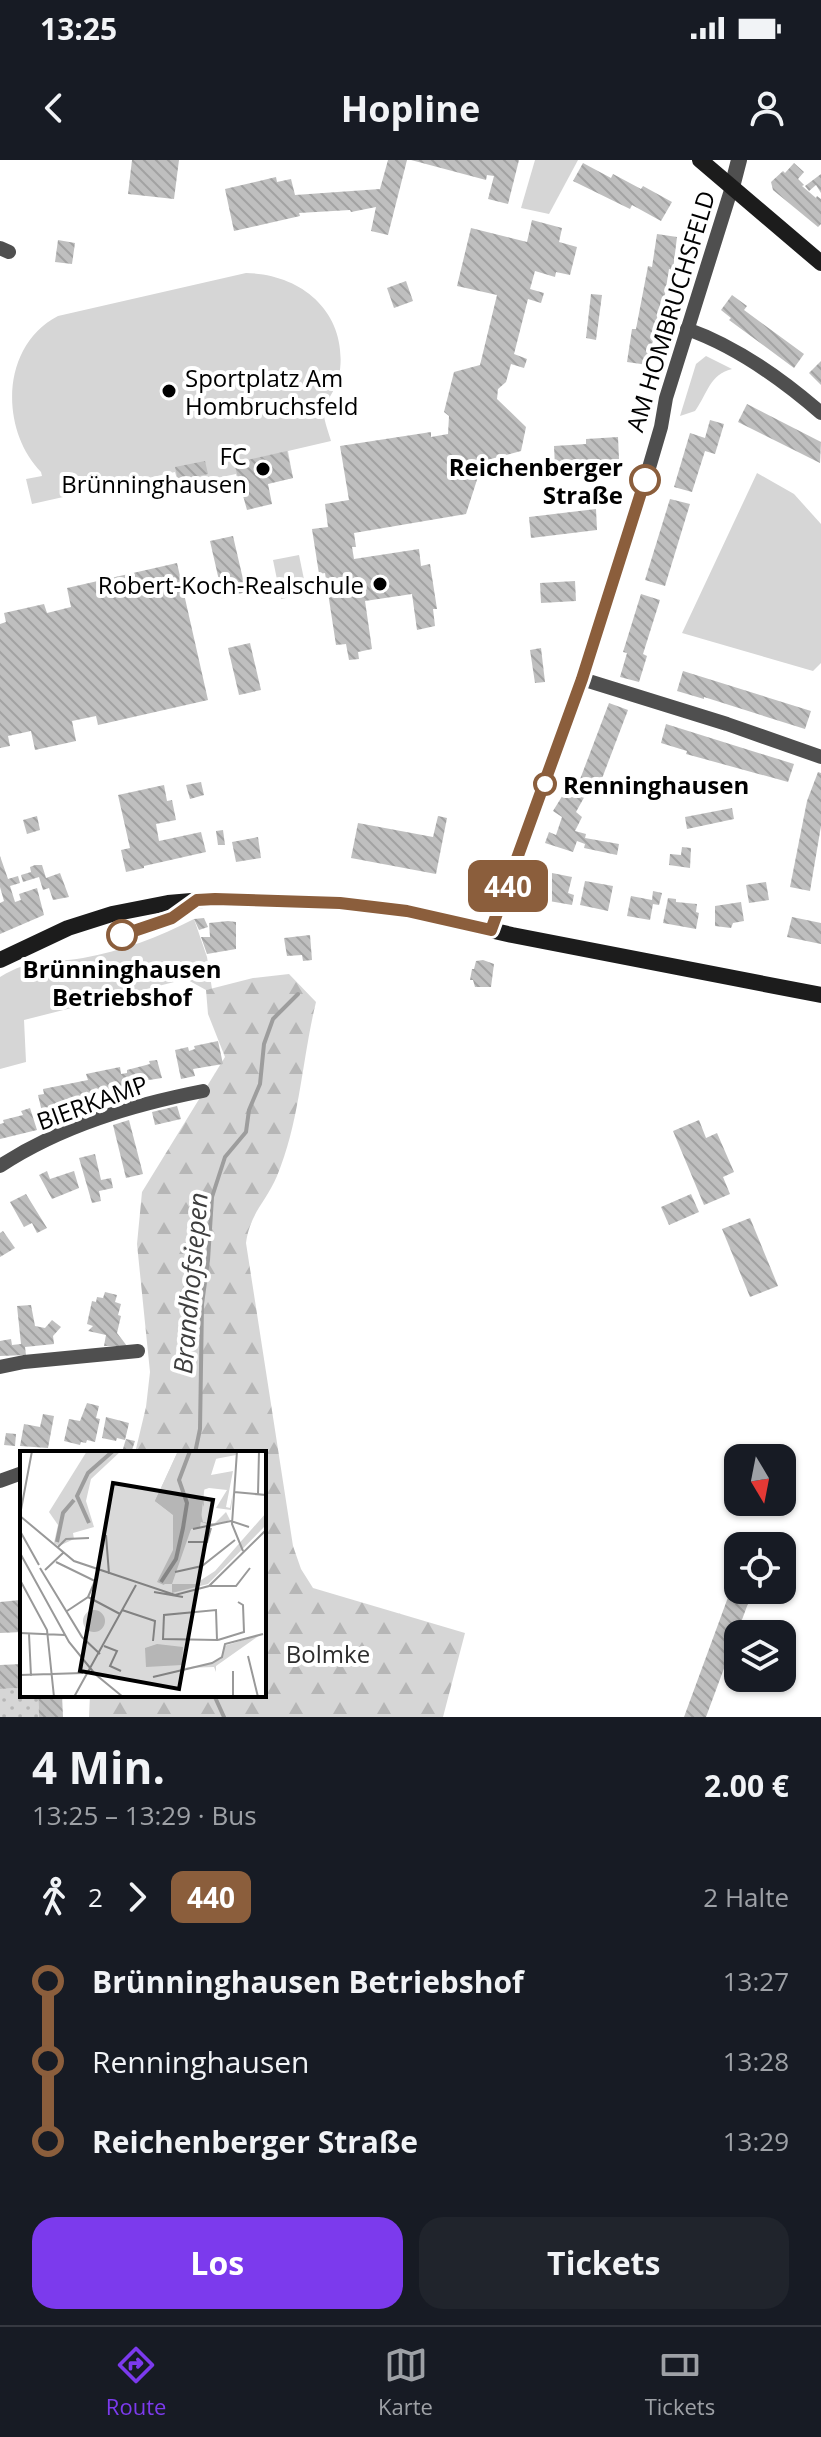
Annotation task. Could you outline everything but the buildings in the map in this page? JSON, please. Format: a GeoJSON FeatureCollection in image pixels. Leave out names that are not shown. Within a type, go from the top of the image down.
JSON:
{"type":"FeatureCollection","features":[{"type":"Feature","properties":{"kind":"main road"},"geometry":{"type":"LineString","coordinates":[[700,160],[821,263]]}},
{"type":"Feature","properties":{"kind":"main road"},"geometry":{"type":"LineString","coordinates":[[0,960],[42,938],[138,908],[197,900],[340,903],[407,911],[821,995]]}},
{"type":"Feature","properties":{"kind":"street","name":"AM HOMBRUCHSFELD"},"geometry":{"type":"LineString","coordinates":[[491,930],[582,679],[646,478],[666,398],[739,160]]}},
{"type":"Feature","properties":{"kind":"street"},"geometry":{"type":"LineString","coordinates":[[687,329],[704,335],[751,362],[821,413]]}},
{"type":"Feature","properties":{"kind":"street"},"geometry":{"type":"LineString","coordinates":[[582,679],[821,757]]}},
{"type":"Feature","properties":{"kind":"street","name":"BIERKAMP"},"geometry":{"type":"LineString","coordinates":[[0,1166],[39,1144],[105,1115],[150,1101],[203,1091]]}},
{"type":"Feature","properties":{"kind":"street"},"geometry":{"type":"LineString","coordinates":[[0,1367],[138,1351]]}},
{"type":"Feature","properties":{"kind":"street"},"geometry":{"type":"LineString","coordinates":[[0,1481],[20,1474]]}},
{"type":"Feature","properties":{"kind":"green space"},"geometry":{"type":"Polygon","coordinates":[[[535,160],[578,160],[549,214],[521,208],[535,160]]]}},
{"type":"Feature","properties":{"kind":"green space","name":"Sportplatz Am Hombruchsfeld"},"geometry":{"type":"Polygon","coordinates":[[[246,273],[287,281],[304,290],[330,317],[341,355],[338,381],[324,411],[331,441],[288,451],[293,478],[240,490],[236,474],[179,486],[175,472],[32,504],[26,479],[42,476],[18,434],[12,390],[16,367],[25,347],[39,330],[58,316],[246,273]]]}},
{"type":"Feature","properties":{"kind":"green space"},"geometry":{"type":"Polygon","coordinates":[[[706,356],[732,369],[714,380],[695,411],[680,416],[696,364],[706,356]]]}},
{"type":"Feature","properties":{"kind":"green space"},"geometry":{"type":"Polygon","coordinates":[[[757,473],[794,494],[821,524],[821,663],[813,671],[682,633],[757,473]]]}},
{"type":"Feature","properties":{"kind":"green space"},"geometry":{"type":"Polygon","coordinates":[[[299,555],[307,594],[281,599],[273,560],[299,555]]]}},
{"type":"Feature","properties":{"kind":"green space"},"geometry":{"type":"Polygon","coordinates":[[[194,919],[207,957],[212,989],[206,990],[186,979],[24,1020],[26,1062],[0,1069],[0,977],[22,966],[83,958],[126,947],[194,919]]]}},
{"type":"Feature","properties":{"kind":"green space","name":"Bolmke"},"geometry":{"type":"Polygon","coordinates":[[[289,974],[316,1002],[285,1155],[273,1185],[251,1224],[246,1243],[293,1546],[301,1569],[313,1588],[465,1633],[443,1717],[89,1717],[90,1697],[266,1697],[266,1451],[135,1451],[150,1372],[137,1244],[142,1192],[225,1057],[208,1014],[206,990],[253,978],[289,974]]]}},
{"type":"Feature","properties":{"kind":"green space"},"geometry":{"type":"Polygon","coordinates":[[[20,1688],[20,1697],[38,1697],[39,1717],[0,1717],[0,1689],[20,1688]]]}},
{"type":"Feature","properties":{"kind":"waterway","name":"Brandhofsiepen"},"geometry":{"type":"LineString","coordinates":[[195,1451],[200,1429],[202,1304],[212,1197],[225,1157],[246,1132],[249,1110],[260,1084],[264,1044],[273,1019],[298,994]]}},
{"type":"Feature","properties":{"kind":"waterway","name":"Brandhofsiepen"},"geometry":{"type":"LineString","coordinates":[[215,1697],[224,1717]]}},
{"type":"Feature","properties":{"kind":"bus line","name":"440"},"geometry":{"type":"LineString","coordinates":[[122,935],[172,918],[197,900],[215,899],[340,903],[407,911],[491,930],[582,679],[645,480]]}},
{"type":"Feature","properties":{"kind":"place","name":"Sportplatz Am Hombruchsfeld"},"geometry":{"type":"Point","coordinates":[169,391]}},
{"type":"Feature","properties":{"kind":"place","name":"FC Brünninghausen"},"geometry":{"type":"Point","coordinates":[263,469]}},
{"type":"Feature","properties":{"kind":"place","name":"Reichenberger Straße"},"geometry":{"type":"Point","coordinates":[645,480]}},
{"type":"Feature","properties":{"kind":"place","name":"Robert-Koch-Realschule"},"geometry":{"type":"Point","coordinates":[380,584]}},
{"type":"Feature","properties":{"kind":"place","name":"Renninghausen"},"geometry":{"type":"Point","coordinates":[545,784]}},
{"type":"Feature","properties":{"kind":"place","name":"Brünninghausen Betriebshof"},"geometry":{"type":"Point","coordinates":[122,935]}}]}
